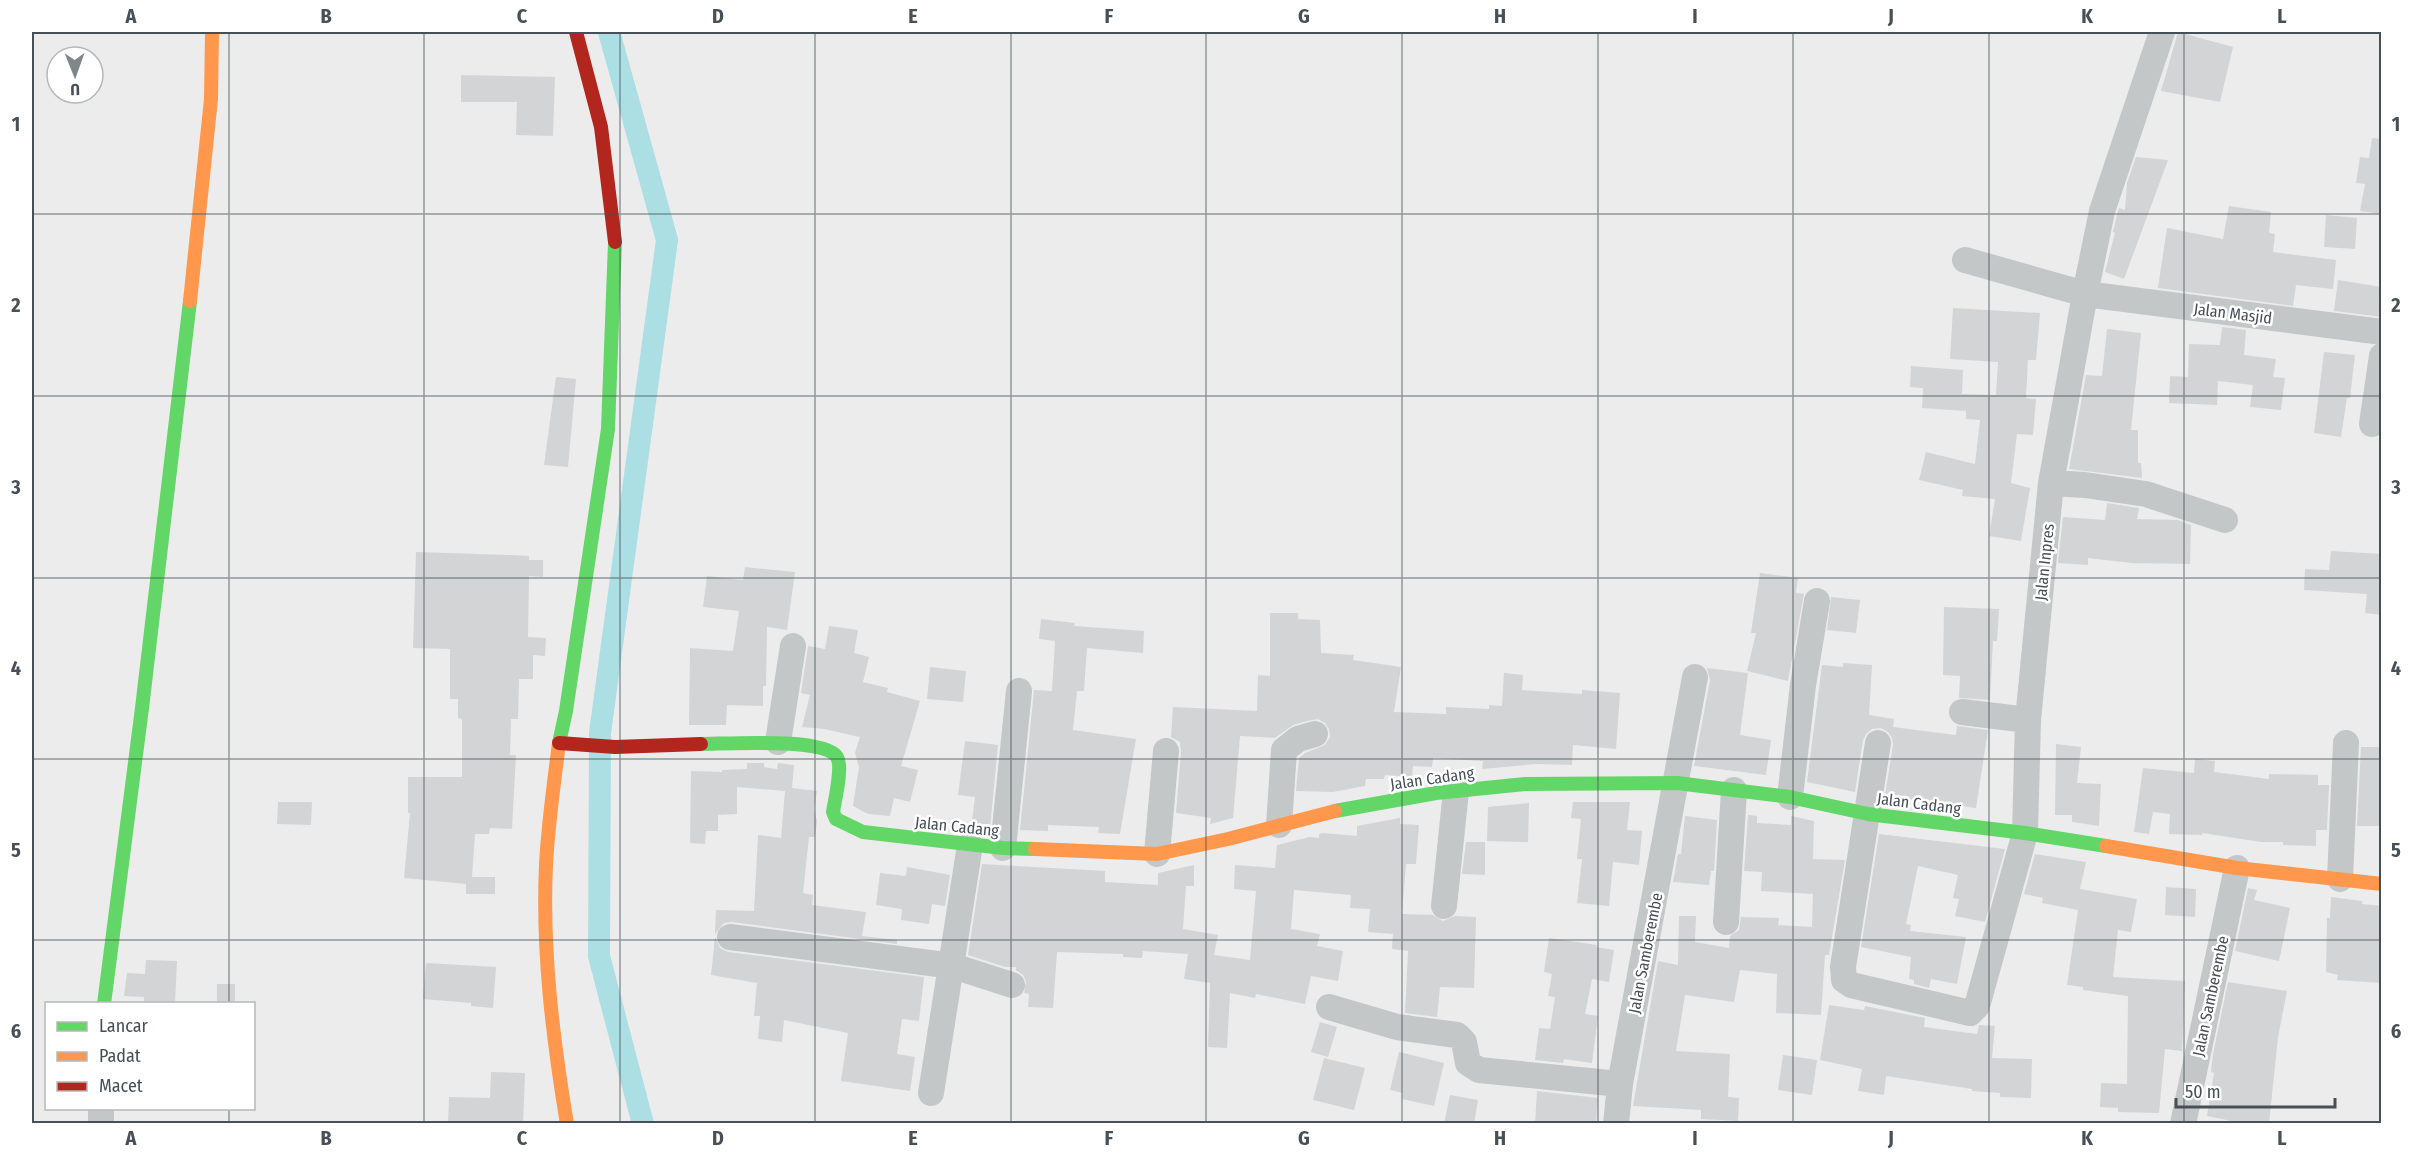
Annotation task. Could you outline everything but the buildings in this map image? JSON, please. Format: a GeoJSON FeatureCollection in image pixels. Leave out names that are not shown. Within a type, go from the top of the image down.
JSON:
{"type":"FeatureCollection","features":[{"type":"Feature","properties":{"kind":"street"},"geometry":{"type":"LineString","coordinates":[[104,1002],[142,708],[203,185],[211,99],[212,32]]}},
{"type":"Feature","properties":{"kind":"street"},"geometry":{"type":"LineString","coordinates":[[567,1124],[547,947],[546,865],[559,743],[566,711],[608,429],[616,246],[601,127],[576,32]]}},
{"type":"Feature","properties":{"kind":"street","name":"Jalan Inpres"},"geometry":{"type":"LineString","coordinates":[[1868,814],[1842,967],[1845,980],[1851,985],[1965,1013],[1974,1011],[2025,833],[2028,720],[2052,483],[2085,294],[2102,212],[2162,32]]}},
{"type":"Feature","properties":{"kind":"street","name":"Jalan Masjid"},"geometry":{"type":"LineString","coordinates":[[1965,260],[2085,294],[2382,332]]}},
{"type":"Feature","properties":{"kind":"street"},"geometry":{"type":"LineString","coordinates":[[2372,424],[2382,356]]}},
{"type":"Feature","properties":{"kind":"street"},"geometry":{"type":"LineString","coordinates":[[2052,483],[2085,485],[2146,494],[2225,520]]}},
{"type":"Feature","properties":{"kind":"street"},"geometry":{"type":"LineString","coordinates":[[1790,797],[1816,601]]}},
{"type":"Feature","properties":{"kind":"street"},"geometry":{"type":"LineString","coordinates":[[778,742],[792,646]]}},
{"type":"Feature","properties":{"kind":"street","name":"Jalan Samberembe"},"geometry":{"type":"LineString","coordinates":[[1616,1124],[1620,1084],[1695,677]]}},
{"type":"Feature","properties":{"kind":"street"},"geometry":{"type":"LineString","coordinates":[[1003,848],[1019,692]]}},
{"type":"Feature","properties":{"kind":"street"},"geometry":{"type":"LineString","coordinates":[[1962,712],[2028,720]]}},
{"type":"Feature","properties":{"kind":"street"},"geometry":{"type":"LineString","coordinates":[[1280,825],[1284,750],[1298,739],[1315,734]]}},
{"type":"Feature","properties":{"kind":"street","name":"Jalan Cadang"},"geometry":{"type":"LineString","coordinates":[[559,743],[615,747],[778,742],[828,750],[836,755],[840,764],[833,812],[837,819],[863,832],[1003,848],[1157,854],[1228,839],[1333,811],[1456,791],[1525,784],[1677,783],[1790,797],[1868,814],[2025,833],[2237,868],[2382,884]]}},
{"type":"Feature","properties":{"kind":"street"},"geometry":{"type":"LineString","coordinates":[[1868,814],[1878,743]]}},
{"type":"Feature","properties":{"kind":"street"},"geometry":{"type":"LineString","coordinates":[[2340,879],[2346,743]]}},
{"type":"Feature","properties":{"kind":"street"},"geometry":{"type":"LineString","coordinates":[[1157,854],[1166,751]]}},
{"type":"Feature","properties":{"kind":"street"},"geometry":{"type":"LineString","coordinates":[[1726,922],[1734,790]]}},
{"type":"Feature","properties":{"kind":"street"},"geometry":{"type":"LineString","coordinates":[[1444,906],[1456,791]]}},
{"type":"Feature","properties":{"kind":"street"},"geometry":{"type":"LineString","coordinates":[[931,1093],[970,845]]}},
{"type":"Feature","properties":{"kind":"street","name":"Jalan Samberembe"},"geometry":{"type":"LineString","coordinates":[[2183,1124],[2237,868]]}},
{"type":"Feature","properties":{"kind":"street"},"geometry":{"type":"LineString","coordinates":[[730,937],[952,966],[1012,985]]}},
{"type":"Feature","properties":{"kind":"street"},"geometry":{"type":"LineString","coordinates":[[1329,1007],[1397,1027],[1457,1035],[1464,1042],[1468,1063],[1479,1070],[1620,1084]]}},
{"type":"Feature","properties":{"kind":"waterway"},"geometry":{"type":"LineString","coordinates":[[609,32],[667,240],[600,733],[599,956],[643,1124]]}},
{"type":"Feature","properties":{"kind":"traffic: fast"},"geometry":{"type":"LineString","coordinates":[[559,743],[566,711],[608,429],[615,242]]}},
{"type":"Feature","properties":{"kind":"traffic: fast"},"geometry":{"type":"LineString","coordinates":[[104,1002],[190,301]]}},
{"type":"Feature","properties":{"kind":"traffic: fast"},"geometry":{"type":"LineString","coordinates":[[701,744],[795,744],[829,751],[837,757],[839,762],[833,812],[836,819],[863,832],[1003,848],[1035,849]]}},
{"type":"Feature","properties":{"kind":"traffic: fast"},"geometry":{"type":"LineString","coordinates":[[1335,811],[1436,793],[1525,784],[1677,783],[1790,797],[1868,814],[2025,833],[2106,846]]}},
{"type":"Feature","properties":{"kind":"traffic: slow"},"geometry":{"type":"LineString","coordinates":[[190,301],[211,99],[212,32]]}},
{"type":"Feature","properties":{"kind":"traffic: slow"},"geometry":{"type":"LineString","coordinates":[[559,743],[551,804],[545,897],[547,963],[553,1028],[567,1124]]}},
{"type":"Feature","properties":{"kind":"traffic: slow"},"geometry":{"type":"LineString","coordinates":[[1035,849],[1157,854],[1228,839],[1335,811]]}},
{"type":"Feature","properties":{"kind":"traffic: slow"},"geometry":{"type":"LineString","coordinates":[[2106,846],[2237,868],[2382,884]]}},
{"type":"Feature","properties":{"kind":"traffic: jam"},"geometry":{"type":"LineString","coordinates":[[576,32],[601,127],[615,242]]}},
{"type":"Feature","properties":{"kind":"traffic: jam"},"geometry":{"type":"LineString","coordinates":[[559,743],[615,747],[701,744]]}}]}
